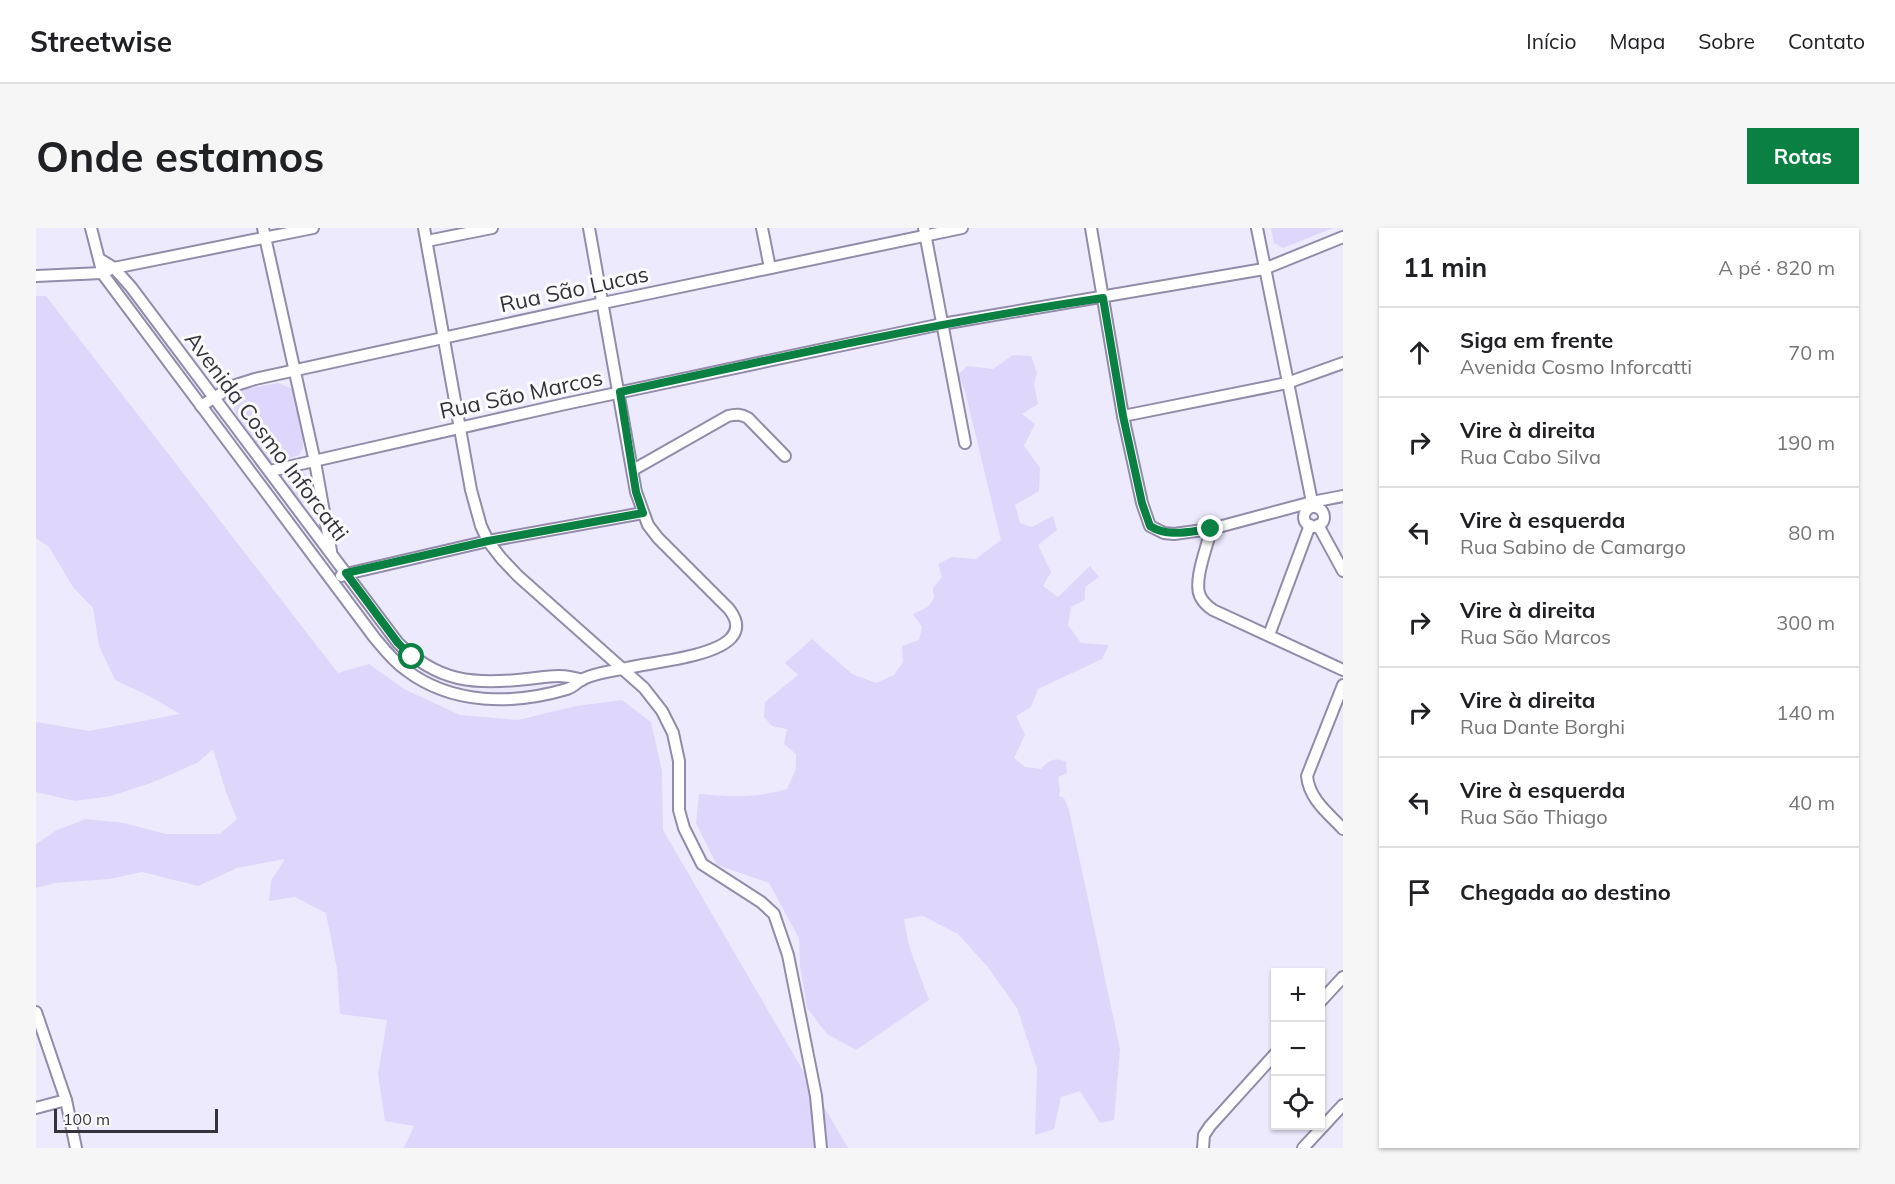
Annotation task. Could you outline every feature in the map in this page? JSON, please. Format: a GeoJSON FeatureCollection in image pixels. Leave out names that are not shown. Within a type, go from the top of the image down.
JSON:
{"type":"FeatureCollection","features":[{"type":"Feature","properties":{"kind":"street"},"geometry":{"type":"LineString","coordinates":[[91,228],[101,260],[102,273]]}},
{"type":"Feature","properties":{"kind":"street"},"geometry":{"type":"LineString","coordinates":[[36,276],[102,273],[114,268],[264,233],[313,228]]}},
{"type":"Feature","properties":{"kind":"street"},"geometry":{"type":"LineString","coordinates":[[424,228],[476,509],[488,541],[518,576],[644,688],[662,711],[673,733],[679,761],[679,810],[684,828],[702,864],[761,902],[774,914],[788,955],[816,1096],[821,1148]]}},
{"type":"Feature","properties":{"kind":"street"},"geometry":{"type":"LineString","coordinates":[[427,241],[492,228]]}},
{"type":"Feature","properties":{"kind":"street"},"geometry":{"type":"LineString","coordinates":[[582,680],[623,669],[704,653],[727,641],[736,631],[736,620],[729,609],[658,538],[648,525],[643,513],[636,492],[589,228]]}},
{"type":"Feature","properties":{"kind":"street"},"geometry":{"type":"LineString","coordinates":[[762,228],[770,268]]}},
{"type":"Feature","properties":{"kind":"street","name":"Rua São Lucas"},"geometry":{"type":"LineString","coordinates":[[201,406],[244,382],[295,369],[770,268],[924,232],[962,228]]}},
{"type":"Feature","properties":{"kind":"street"},"geometry":{"type":"LineString","coordinates":[[1091,228],[1123,416],[1142,503],[1150,526],[1164,533],[1174,534],[1211,529],[1343,496]]}},
{"type":"Feature","properties":{"kind":"street"},"geometry":{"type":"LineString","coordinates":[[1257,228],[1312,504]]}},
{"type":"Feature","properties":{"kind":"street"},"geometry":{"type":"LineString","coordinates":[[924,232],[965,443]]}},
{"type":"Feature","properties":{"kind":"street"},"geometry":{"type":"LineString","coordinates":[[264,233],[315,462],[332,555]]}},
{"type":"Feature","properties":{"kind":"street","name":"Rua São Marcos"},"geometry":{"type":"LineString","coordinates":[[270,471],[620,392],[942,324],[1264,269],[1343,237]]}},
{"type":"Feature","properties":{"kind":"street","name":"Avenida Cosmo Inforcatti"},"geometry":{"type":"LineString","coordinates":[[101,260],[114,268],[131,287],[398,643],[412,657],[434,670],[462,680],[483,683],[566,674],[582,680]]}},
{"type":"Feature","properties":{"kind":"street","name":"Avenida Cosmo Inforcatti"},"geometry":{"type":"LineString","coordinates":[[102,273],[374,637],[394,660],[424,681],[449,692],[471,698],[536,697],[571,688],[582,680]]}},
{"type":"Feature","properties":{"kind":"street"},"geometry":{"type":"LineString","coordinates":[[1123,416],[1287,383],[1343,363]]}},
{"type":"Feature","properties":{"kind":"street"},"geometry":{"type":"LineString","coordinates":[[633,470],[735,414],[742,414],[748,418],[785,456]]}},
{"type":"Feature","properties":{"kind":"street"},"geometry":{"type":"LineString","coordinates":[[1312,504],[1304,515],[1305,519],[1314,525],[1343,571]]}},
{"type":"Feature","properties":{"kind":"street"},"geometry":{"type":"LineString","coordinates":[[332,581],[346,573],[488,541],[643,513]]}},
{"type":"Feature","properties":{"kind":"street"},"geometry":{"type":"LineString","coordinates":[[1269,635],[1314,525]]}},
{"type":"Feature","properties":{"kind":"street"},"geometry":{"type":"LineString","coordinates":[[1211,529],[1199,581],[1200,596],[1204,604],[1343,670]]}},
{"type":"Feature","properties":{"kind":"street"},"geometry":{"type":"LineString","coordinates":[[1343,685],[1307,776],[1310,791],[1343,829]]}},
{"type":"Feature","properties":{"kind":"street"},"geometry":{"type":"LineString","coordinates":[[1325,997],[1343,977]]}},
{"type":"Feature","properties":{"kind":"street"},"geometry":{"type":"LineString","coordinates":[[36,1012],[66,1100],[76,1148]]}},
{"type":"Feature","properties":{"kind":"street"},"geometry":{"type":"LineString","coordinates":[[1203,1144],[1210,1126],[1271,1057]]}},
{"type":"Feature","properties":{"kind":"street"},"geometry":{"type":"LineString","coordinates":[[36,1108],[66,1100]]}},
{"type":"Feature","properties":{"kind":"street"},"geometry":{"type":"LineString","coordinates":[[1303,1148],[1343,1105]]}},
{"type":"Feature","properties":{"kind":"shaded area"},"geometry":{"type":"Polygon","coordinates":[[[1271,228],[1333,228],[1283,248],[1274,243],[1271,228]]]}},
{"type":"Feature","properties":{"kind":"shaded area"},"geometry":{"type":"Polygon","coordinates":[[[36,296],[46,296],[338,673],[369,664],[404,689],[460,715],[518,720],[576,706],[622,700],[651,722],[662,771],[663,830],[848,1148],[404,1148],[414,1126],[385,1121],[378,1074],[387,1020],[340,1014],[337,969],[326,913],[295,897],[269,901],[271,881],[285,859],[237,868],[198,886],[142,872],[109,879],[55,883],[36,888],[36,844],[57,830],[86,819],[124,823],[166,834],[220,834],[237,819],[213,749],[197,763],[151,783],[111,796],[75,801],[36,792],[36,722],[89,731],[180,714],[115,680],[99,646],[93,608],[73,587],[49,547],[36,538],[36,296]]]}},
{"type":"Feature","properties":{"kind":"shaded area"},"geometry":{"type":"Polygon","coordinates":[[[1013,355],[1031,356],[1037,373],[1034,384],[1038,404],[1022,414],[1035,424],[1024,446],[1040,468],[1039,491],[1015,505],[1020,523],[1032,527],[1053,516],[1057,530],[1038,545],[1051,572],[1043,586],[1058,597],[1090,566],[1099,577],[1085,587],[1085,600],[1071,607],[1068,625],[1081,643],[1109,645],[1102,659],[1038,689],[1031,707],[1016,716],[1025,735],[1014,758],[1025,767],[1041,769],[1052,760],[1066,762],[1067,773],[1058,777],[1059,796],[1064,798],[1069,810],[1120,1049],[1114,1120],[1100,1123],[1080,1091],[1061,1097],[1054,1129],[1035,1135],[1037,1069],[1017,1008],[987,966],[958,934],[923,916],[904,919],[909,946],[929,1000],[856,1050],[827,1034],[807,1008],[800,965],[799,938],[769,883],[717,865],[696,823],[699,794],[743,796],[787,789],[796,769],[796,754],[784,744],[787,729],[772,726],[764,717],[765,702],[798,675],[785,663],[812,639],[852,674],[876,683],[894,675],[903,662],[902,646],[919,640],[922,627],[913,614],[928,607],[934,598],[933,588],[942,577],[938,564],[952,557],[976,559],[1001,540],[965,391],[958,375],[967,366],[993,369],[1013,355]]]}},
{"type":"Feature","properties":{"kind":"shaded area"},"geometry":{"type":"Polygon","coordinates":[[[278,383],[291,388],[295,395],[303,448],[299,455],[278,463],[271,462],[262,453],[236,415],[232,399],[235,394],[246,389],[278,383]]]}},
{"type":"Feature","properties":{"kind":"shaded area"},"geometry":{"type":"Polygon","coordinates":[[[301,472],[309,478],[315,491],[318,506],[316,507],[299,500],[291,492],[290,475],[301,472]]]}},
{"type":"Feature","properties":{"kind":"route"},"geometry":{"type":"LineString","coordinates":[[412,657],[398,643],[346,573],[488,541],[643,513],[636,492],[620,392],[942,324],[1050,305],[1103,298],[1123,416],[1142,503],[1150,526],[1164,533],[1174,534],[1211,529]]}}]}
